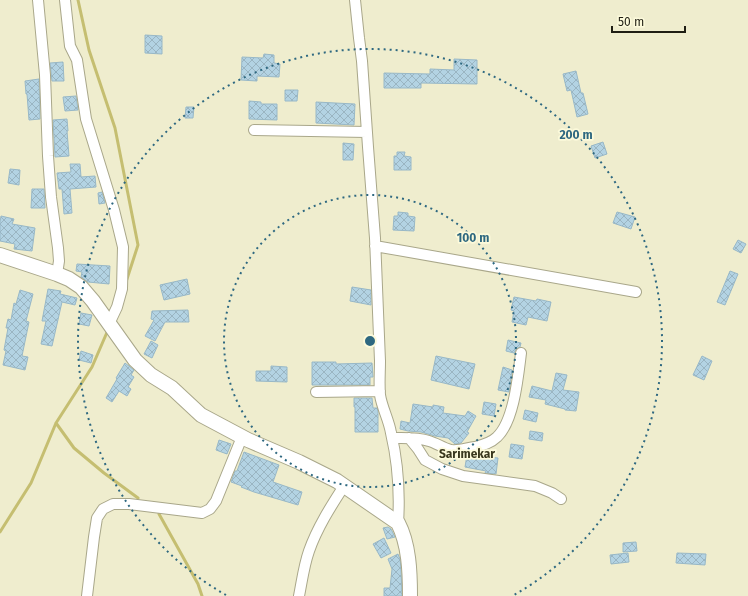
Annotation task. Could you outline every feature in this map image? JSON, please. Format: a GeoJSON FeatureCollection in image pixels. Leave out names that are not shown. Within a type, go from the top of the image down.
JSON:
{"type":"FeatureCollection","features":[{"type":"Feature","properties":{"kind":"street"},"geometry":{"type":"LineString","coordinates":[[38,0],[44,75],[49,175],[59,261],[57,274]]}},
{"type":"Feature","properties":{"kind":"street"},"geometry":{"type":"LineString","coordinates":[[65,0],[70,46],[77,60],[86,119],[114,210],[123,247],[122,289],[109,324]]}},
{"type":"Feature","properties":{"kind":"street"},"geometry":{"type":"LineString","coordinates":[[355,0],[362,61],[375,246],[380,390],[392,438],[399,493],[398,523],[402,532],[408,562],[410,596]]}},
{"type":"Feature","properties":{"kind":"street"},"geometry":{"type":"LineString","coordinates":[[254,130],[367,132]]}},
{"type":"Feature","properties":{"kind":"street"},"geometry":{"type":"LineString","coordinates":[[375,246],[636,292]]}},
{"type":"Feature","properties":{"kind":"street"},"geometry":{"type":"LineString","coordinates":[[0,255],[70,279],[81,287],[97,306],[135,360],[151,375],[172,388],[201,415],[242,437],[337,481],[398,523]]}},
{"type":"Feature","properties":{"kind":"street"},"geometry":{"type":"LineString","coordinates":[[392,438],[426,440],[445,448],[455,450],[490,442],[497,437],[505,427],[509,418],[521,354]]}},
{"type":"Feature","properties":{"kind":"street"},"geometry":{"type":"LineString","coordinates":[[316,392],[380,390]]}},
{"type":"Feature","properties":{"kind":"street"},"geometry":{"type":"LineString","coordinates":[[87,596],[97,518],[103,509],[113,504],[129,504],[202,513],[210,509],[221,490],[242,437]]}},
{"type":"Feature","properties":{"kind":"street"},"geometry":{"type":"LineString","coordinates":[[409,438],[425,460],[442,469],[468,477],[536,486],[561,499]]}},
{"type":"Feature","properties":{"kind":"street"},"geometry":{"type":"LineString","coordinates":[[300,596],[306,560],[310,550],[324,519],[344,486]]}},
{"type":"Feature","properties":{"kind":"building"},"geometry":{"type":"Polygon","coordinates":[[[145,35],[162,36],[162,54],[145,53],[145,35]]]}},
{"type":"Feature","properties":{"kind":"building"},"geometry":{"type":"Polygon","coordinates":[[[264,54],[274,55],[274,63],[280,64],[279,77],[257,76],[257,81],[241,80],[242,57],[263,58],[264,54]]]}},
{"type":"Feature","properties":{"kind":"building"},"geometry":{"type":"Polygon","coordinates":[[[454,59],[477,60],[477,84],[421,83],[421,88],[384,88],[384,73],[430,74],[430,69],[454,70],[454,59]]]}},
{"type":"Feature","properties":{"kind":"building"},"geometry":{"type":"Polygon","coordinates":[[[63,62],[64,81],[52,81],[50,63],[63,62]]]}},
{"type":"Feature","properties":{"kind":"building"},"geometry":{"type":"Polygon","coordinates":[[[576,71],[588,114],[577,117],[571,90],[567,91],[563,74],[576,71]]]}},
{"type":"Feature","properties":{"kind":"building"},"geometry":{"type":"Polygon","coordinates":[[[39,79],[40,119],[29,120],[25,81],[39,79]]]}},
{"type":"Feature","properties":{"kind":"building"},"geometry":{"type":"Polygon","coordinates":[[[285,90],[298,90],[297,101],[285,101],[285,90]]]}},
{"type":"Feature","properties":{"kind":"building"},"geometry":{"type":"Polygon","coordinates":[[[76,96],[78,110],[65,111],[63,97],[76,96]]]}},
{"type":"Feature","properties":{"kind":"building"},"geometry":{"type":"Polygon","coordinates":[[[249,101],[261,102],[261,104],[277,104],[277,120],[249,119],[249,101]]]}},
{"type":"Feature","properties":{"kind":"building"},"geometry":{"type":"Polygon","coordinates":[[[316,102],[355,104],[354,125],[316,123],[316,102]]]}},
{"type":"Feature","properties":{"kind":"building"},"geometry":{"type":"Polygon","coordinates":[[[186,107],[194,107],[193,118],[185,118],[186,107]]]}},
{"type":"Feature","properties":{"kind":"building"},"geometry":{"type":"Polygon","coordinates":[[[67,119],[69,156],[55,157],[53,120],[67,119]]]}},
{"type":"Feature","properties":{"kind":"building"},"geometry":{"type":"Polygon","coordinates":[[[603,142],[607,154],[595,158],[591,146],[603,142]]]}},
{"type":"Feature","properties":{"kind":"building"},"geometry":{"type":"Polygon","coordinates":[[[343,143],[354,144],[353,160],[343,160],[343,143]]]}},
{"type":"Feature","properties":{"kind":"building"},"geometry":{"type":"Polygon","coordinates":[[[397,152],[405,152],[404,156],[411,157],[411,170],[394,170],[394,156],[397,156],[397,152]]]}},
{"type":"Feature","properties":{"kind":"building"},"geometry":{"type":"Polygon","coordinates":[[[70,164],[80,164],[81,177],[95,176],[96,187],[70,189],[72,213],[64,214],[62,189],[59,189],[57,173],[71,172],[70,164]]]}},
{"type":"Feature","properties":{"kind":"building"},"geometry":{"type":"Polygon","coordinates":[[[10,169],[20,170],[19,185],[8,183],[10,169]]]}},
{"type":"Feature","properties":{"kind":"building"},"geometry":{"type":"Polygon","coordinates":[[[32,189],[44,189],[45,208],[31,208],[32,189]]]}},
{"type":"Feature","properties":{"kind":"building"},"geometry":{"type":"Polygon","coordinates":[[[102,192],[105,203],[99,204],[98,193],[102,192]]]}},
{"type":"Feature","properties":{"kind":"building"},"geometry":{"type":"Polygon","coordinates":[[[398,212],[408,213],[408,216],[415,217],[414,231],[393,230],[394,216],[398,216],[398,212]]]}},
{"type":"Feature","properties":{"kind":"building"},"geometry":{"type":"Polygon","coordinates":[[[617,212],[635,217],[631,229],[613,223],[617,212]]]}},
{"type":"Feature","properties":{"kind":"building"},"geometry":{"type":"Polygon","coordinates":[[[1,216],[14,219],[12,224],[35,228],[32,251],[14,249],[15,244],[0,241],[1,216]]]}},
{"type":"Feature","properties":{"kind":"building"},"geometry":{"type":"Polygon","coordinates":[[[738,240],[746,244],[741,253],[733,249],[738,240]]]}},
{"type":"Feature","properties":{"kind":"building"},"geometry":{"type":"Polygon","coordinates":[[[77,264],[110,266],[109,284],[88,282],[81,277],[82,272],[76,271],[77,264]]]}},
{"type":"Feature","properties":{"kind":"building"},"geometry":{"type":"Polygon","coordinates":[[[730,271],[738,274],[725,305],[717,302],[730,271]]]}},
{"type":"Feature","properties":{"kind":"building"},"geometry":{"type":"Polygon","coordinates":[[[187,279],[190,294],[164,300],[160,285],[187,279]]]}},
{"type":"Feature","properties":{"kind":"building"},"geometry":{"type":"Polygon","coordinates":[[[352,287],[371,290],[371,305],[350,301],[352,287]]]}},
{"type":"Feature","properties":{"kind":"building"},"geometry":{"type":"Polygon","coordinates":[[[48,289],[61,291],[60,294],[77,298],[75,305],[62,302],[52,346],[41,344],[46,321],[42,321],[48,289]]]}},
{"type":"Feature","properties":{"kind":"building"},"geometry":{"type":"Polygon","coordinates":[[[20,290],[33,294],[26,321],[29,322],[22,356],[28,357],[25,370],[3,365],[6,351],[4,350],[8,319],[11,320],[14,303],[16,304],[20,290]]]}},
{"type":"Feature","properties":{"kind":"building"},"geometry":{"type":"Polygon","coordinates":[[[514,297],[551,302],[547,321],[528,317],[526,325],[512,322],[514,311],[511,310],[514,297]]]}},
{"type":"Feature","properties":{"kind":"building"},"geometry":{"type":"Polygon","coordinates":[[[188,310],[189,322],[165,322],[155,341],[145,336],[154,320],[151,319],[152,311],[188,310]]]}},
{"type":"Feature","properties":{"kind":"building"},"geometry":{"type":"Polygon","coordinates":[[[81,313],[92,315],[89,326],[79,324],[81,313]]]}},
{"type":"Feature","properties":{"kind":"building"},"geometry":{"type":"Polygon","coordinates":[[[508,340],[521,343],[520,347],[516,349],[514,353],[506,351],[508,340]]]}},
{"type":"Feature","properties":{"kind":"building"},"geometry":{"type":"Polygon","coordinates":[[[151,341],[158,345],[152,358],[144,354],[151,341]]]}},
{"type":"Feature","properties":{"kind":"building"},"geometry":{"type":"Polygon","coordinates":[[[81,351],[93,355],[91,363],[79,360],[81,351]]]}},
{"type":"Feature","properties":{"kind":"building"},"geometry":{"type":"Polygon","coordinates":[[[436,356],[475,364],[469,389],[431,380],[436,356]]]}},
{"type":"Feature","properties":{"kind":"building"},"geometry":{"type":"Polygon","coordinates":[[[702,356],[712,361],[704,380],[693,375],[702,356]]]}},
{"type":"Feature","properties":{"kind":"building"},"geometry":{"type":"Polygon","coordinates":[[[312,362],[336,362],[336,364],[372,363],[373,377],[370,377],[370,385],[312,385],[312,362]]]}},
{"type":"Feature","properties":{"kind":"building"},"geometry":{"type":"Polygon","coordinates":[[[125,363],[134,370],[131,375],[134,377],[128,387],[131,389],[127,396],[119,391],[112,402],[106,398],[125,363]]]}},
{"type":"Feature","properties":{"kind":"building"},"geometry":{"type":"Polygon","coordinates":[[[271,366],[287,367],[287,382],[256,381],[256,371],[271,371],[271,366]]]}},
{"type":"Feature","properties":{"kind":"building"},"geometry":{"type":"Polygon","coordinates":[[[503,367],[512,370],[509,392],[498,390],[503,367]]]}},
{"type":"Feature","properties":{"kind":"building"},"geometry":{"type":"Polygon","coordinates":[[[556,373],[567,375],[563,390],[579,392],[576,411],[565,410],[545,404],[546,400],[529,397],[532,386],[552,391],[556,373]]]}},
{"type":"Feature","properties":{"kind":"building"},"geometry":{"type":"Polygon","coordinates":[[[354,398],[372,398],[373,408],[377,408],[378,411],[378,432],[355,432],[354,398]]]}},
{"type":"Feature","properties":{"kind":"building"},"geometry":{"type":"Polygon","coordinates":[[[484,402],[496,404],[494,416],[482,414],[484,402]]]}},
{"type":"Feature","properties":{"kind":"building"},"geometry":{"type":"Polygon","coordinates":[[[413,404],[444,407],[443,413],[465,416],[468,411],[476,416],[467,432],[469,433],[461,443],[455,444],[448,438],[400,429],[401,421],[410,423],[413,404]]]}},
{"type":"Feature","properties":{"kind":"building"},"geometry":{"type":"Polygon","coordinates":[[[525,410],[538,413],[536,422],[523,419],[525,410]]]}},
{"type":"Feature","properties":{"kind":"building"},"geometry":{"type":"Polygon","coordinates":[[[530,431],[543,433],[542,441],[529,439],[530,431]]]}},
{"type":"Feature","properties":{"kind":"building"},"geometry":{"type":"Polygon","coordinates":[[[219,440],[231,444],[227,454],[216,450],[219,440]]]}},
{"type":"Feature","properties":{"kind":"building"},"geometry":{"type":"Polygon","coordinates":[[[511,444],[524,446],[522,459],[509,457],[511,444]]]}},
{"type":"Feature","properties":{"kind":"building"},"geometry":{"type":"Polygon","coordinates":[[[244,452],[279,465],[273,482],[302,492],[298,505],[254,492],[231,482],[244,452]]]}},
{"type":"Feature","properties":{"kind":"building"},"geometry":{"type":"Polygon","coordinates":[[[467,455],[498,458],[496,474],[485,473],[486,471],[465,467],[467,455]]]}},
{"type":"Feature","properties":{"kind":"building"},"geometry":{"type":"Polygon","coordinates":[[[388,527],[391,529],[395,537],[387,539],[383,528],[388,527]]]}},
{"type":"Feature","properties":{"kind":"building"},"geometry":{"type":"Polygon","coordinates":[[[384,538],[391,553],[381,558],[373,544],[384,538]]]}},
{"type":"Feature","properties":{"kind":"building"},"geometry":{"type":"Polygon","coordinates":[[[636,542],[637,551],[623,552],[623,543],[636,542]]]}},
{"type":"Feature","properties":{"kind":"building"},"geometry":{"type":"Polygon","coordinates":[[[628,553],[629,562],[611,564],[610,555],[628,553]]]}},
{"type":"Feature","properties":{"kind":"building"},"geometry":{"type":"Polygon","coordinates":[[[677,553],[706,554],[705,565],[676,563],[677,553]]]}},
{"type":"Feature","properties":{"kind":"building"},"geometry":{"type":"Polygon","coordinates":[[[398,554],[401,569],[402,596],[384,596],[384,588],[390,588],[392,569],[388,559],[398,554]]]}},
{"type":"Feature","properties":{"kind":"waterway"},"geometry":{"type":"LineString","coordinates":[[78,0],[89,50],[115,128],[138,245],[126,282]]}},
{"type":"Feature","properties":{"kind":"waterway"},"geometry":{"type":"LineString","coordinates":[[0,532],[31,483],[56,423],[92,367],[108,330]]}},
{"type":"Feature","properties":{"kind":"waterway"},"geometry":{"type":"LineString","coordinates":[[56,423],[74,448],[104,473],[138,498]]}},
{"type":"Feature","properties":{"kind":"waterway"},"geometry":{"type":"LineString","coordinates":[[159,514],[198,584],[202,596]]}},
{"type":"Feature","properties":{"kind":"district","name":"Sarimekar"},"geometry":{"type":"Point","coordinates":[467,454]}}]}
